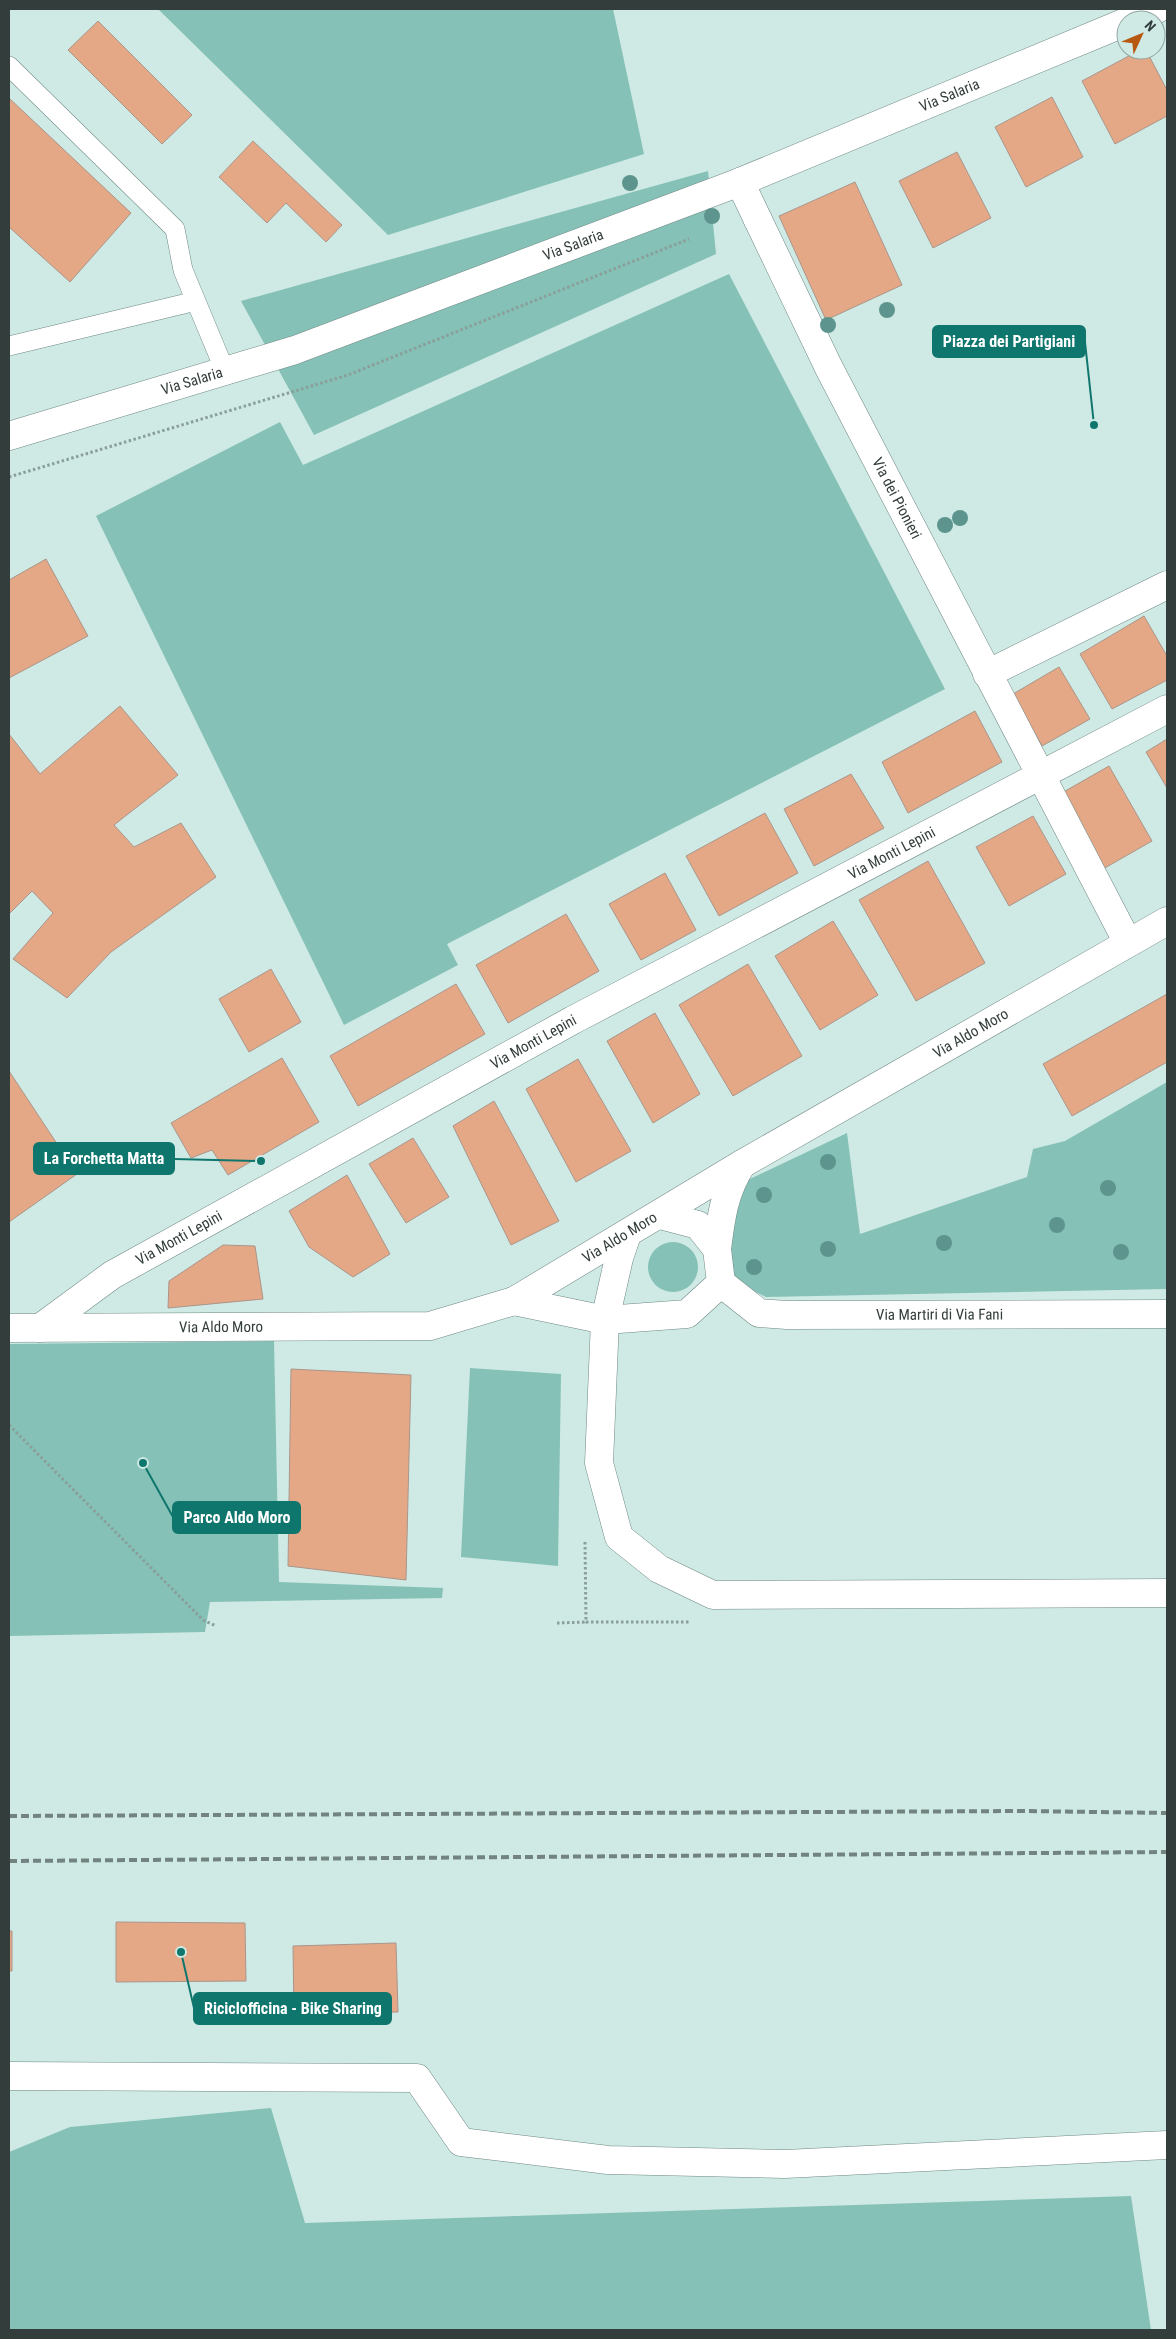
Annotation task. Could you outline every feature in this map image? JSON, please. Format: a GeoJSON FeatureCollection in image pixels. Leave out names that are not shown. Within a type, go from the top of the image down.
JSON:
{"type":"FeatureCollection","features":[{"type":"Feature","properties":{"kind":"street","name":"Via Salaria"},"geometry":{"type":"LineString","coordinates":[[9,436],[295,350],[740,182],[1116,26]]}},
{"type":"Feature","properties":{"kind":"street","name":"Via dei Pionieri"},"geometry":{"type":"LineString","coordinates":[[740,182],[829,368],[1040,776]]}},
{"type":"Feature","properties":{"kind":"street"},"geometry":{"type":"LineString","coordinates":[[987,674],[1167,585]]}},
{"type":"Feature","properties":{"kind":"street","name":"Via Monti Lepini"},"geometry":{"type":"LineString","coordinates":[[40,1328],[112,1275],[573,1020],[1167,709]]}},
{"type":"Feature","properties":{"kind":"street"},"geometry":{"type":"LineString","coordinates":[[1040,776],[1128,944]]}},
{"type":"Feature","properties":{"kind":"street","name":"Via Aldo Moro"},"geometry":{"type":"LineString","coordinates":[[9,1328],[430,1326],[514,1301],[742,1164],[1167,921]]}},
{"type":"Feature","properties":{"kind":"street"},"geometry":{"type":"LineString","coordinates":[[514,1301],[606,1320],[687,1314],[720,1284],[718,1249],[721,1216],[730,1183],[742,1164]]}},
{"type":"Feature","properties":{"kind":"street"},"geometry":{"type":"LineString","coordinates":[[660,1215],[698,1225],[718,1249]]}},
{"type":"Feature","properties":{"kind":"street"},"geometry":{"type":"LineString","coordinates":[[627,1234],[619,1258],[606,1320],[599,1463],[619,1537],[659,1569],[714,1595],[1167,1593]]}},
{"type":"Feature","properties":{"kind":"street","name":"Via Martiri di Via Fani"},"geometry":{"type":"LineString","coordinates":[[720,1284],[759,1313],[768,1314],[1167,1314]]}},
{"type":"Feature","properties":{"kind":"street"},"geometry":{"type":"LineString","coordinates":[[9,2076],[417,2078],[461,2142],[608,2160],[785,2164],[1167,2145]]}},
{"type":"Feature","properties":{"kind":"lane"},"geometry":{"type":"LineString","coordinates":[[9,66],[175,229],[183,270],[225,371]]}},
{"type":"Feature","properties":{"kind":"lane"},"geometry":{"type":"LineString","coordinates":[[9,346],[196,301]]}},
{"type":"Feature","properties":{"kind":"path"},"geometry":{"type":"LineString","coordinates":[[9,477],[348,375],[697,236]]}},
{"type":"Feature","properties":{"kind":"path"},"geometry":{"type":"LineString","coordinates":[[9,1425],[203,1620],[216,1626]]}},
{"type":"Feature","properties":{"kind":"path"},"geometry":{"type":"LineString","coordinates":[[557,1623],[586,1622]]}},
{"type":"Feature","properties":{"kind":"green space"},"geometry":{"type":"Polygon","coordinates":[[[158,9],[613,9],[644,154],[388,235],[158,9]]]}},
{"type":"Feature","properties":{"kind":"green space"},"geometry":{"type":"Polygon","coordinates":[[[708,171],[716,254],[314,435],[241,301],[708,171]]]}},
{"type":"Feature","properties":{"kind":"green space"},"geometry":{"type":"Polygon","coordinates":[[[729,274],[945,689],[447,944],[458,965],[344,1025],[96,516],[280,422],[303,465],[729,274]]]}},
{"type":"Feature","properties":{"kind":"green space"},"geometry":{"type":"Polygon","coordinates":[[[1167,1082],[1167,1289],[766,1297],[728,1279],[737,1185],[847,1133],[860,1234],[1027,1177],[1033,1149],[1065,1141],[1167,1082]]]}},
{"type":"Feature","properties":{"kind":"green space"},"geometry":{"type":"Polygon","coordinates":[[[668,1242],[678,1242],[691,1249],[698,1262],[698,1272],[691,1285],[678,1292],[668,1292],[659,1288],[652,1281],[648,1272],[648,1262],[652,1253],[659,1246],[668,1242]]]}},
{"type":"Feature","properties":{"kind":"green space"},"geometry":{"type":"Polygon","coordinates":[[[274,1341],[279,1582],[443,1588],[442,1598],[210,1602],[205,1632],[9,1636],[9,1344],[274,1341]]]}},
{"type":"Feature","properties":{"kind":"green space"},"geometry":{"type":"Polygon","coordinates":[[[470,1368],[561,1374],[558,1566],[461,1557],[470,1368]]]}},
{"type":"Feature","properties":{"kind":"green space"},"geometry":{"type":"Polygon","coordinates":[[[271,2108],[305,2223],[1131,2196],[1151,2330],[9,2330],[9,2152],[70,2127],[271,2108]]]}},
{"type":"Feature","properties":{"kind":"building"},"geometry":{"type":"Polygon","coordinates":[[[98,21],[192,115],[162,144],[68,50],[98,21]]]}},
{"type":"Feature","properties":{"kind":"building"},"geometry":{"type":"Polygon","coordinates":[[[1121,60],[1151,60],[1167,90],[1167,116],[1115,144],[1082,81],[1121,60]]]}},
{"type":"Feature","properties":{"kind":"building"},"geometry":{"type":"Polygon","coordinates":[[[1052,97],[1083,157],[1026,187],[995,127],[1052,97]]]}},
{"type":"Feature","properties":{"kind":"building"},"geometry":{"type":"Polygon","coordinates":[[[9,98],[131,213],[70,282],[9,227],[9,98]]]}},
{"type":"Feature","properties":{"kind":"building"},"geometry":{"type":"Polygon","coordinates":[[[253,141],[342,225],[326,242],[286,203],[267,223],[219,177],[253,141]]]}},
{"type":"Feature","properties":{"kind":"building"},"geometry":{"type":"Polygon","coordinates":[[[957,152],[991,218],[933,248],[899,181],[957,152]]]}},
{"type":"Feature","properties":{"kind":"building"},"geometry":{"type":"Polygon","coordinates":[[[855,182],[902,285],[826,320],[779,216],[855,182]]]}},
{"type":"Feature","properties":{"kind":"building"},"geometry":{"type":"Polygon","coordinates":[[[46,559],[88,636],[9,678],[9,580],[46,559]]]}},
{"type":"Feature","properties":{"kind":"building"},"geometry":{"type":"Polygon","coordinates":[[[1144,616],[1167,656],[1167,680],[1112,709],[1080,654],[1144,616]]]}},
{"type":"Feature","properties":{"kind":"building"},"geometry":{"type":"Polygon","coordinates":[[[1059,667],[1090,719],[1042,746],[1013,694],[1059,667]]]}},
{"type":"Feature","properties":{"kind":"building"},"geometry":{"type":"Polygon","coordinates":[[[120,706],[178,775],[114,825],[134,847],[181,823],[216,877],[111,952],[67,998],[13,959],[53,913],[32,891],[9,914],[9,734],[40,774],[120,706]]]}},
{"type":"Feature","properties":{"kind":"building"},"geometry":{"type":"Polygon","coordinates":[[[975,711],[1002,762],[908,813],[882,762],[975,711]]]}},
{"type":"Feature","properties":{"kind":"building"},"geometry":{"type":"Polygon","coordinates":[[[1167,739],[1167,788],[1146,752],[1167,739]]]}},
{"type":"Feature","properties":{"kind":"building"},"geometry":{"type":"Polygon","coordinates":[[[1109,766],[1152,841],[1103,869],[1060,794],[1109,766]]]}},
{"type":"Feature","properties":{"kind":"building"},"geometry":{"type":"Polygon","coordinates":[[[851,774],[884,828],[814,866],[784,809],[851,774]]]}},
{"type":"Feature","properties":{"kind":"building"},"geometry":{"type":"Polygon","coordinates":[[[765,813],[798,873],[719,916],[686,856],[765,813]]]}},
{"type":"Feature","properties":{"kind":"building"},"geometry":{"type":"Polygon","coordinates":[[[1033,816],[1066,874],[1009,906],[976,847],[1033,816]]]}},
{"type":"Feature","properties":{"kind":"building"},"geometry":{"type":"Polygon","coordinates":[[[928,861],[985,963],[916,1001],[859,900],[928,861]]]}},
{"type":"Feature","properties":{"kind":"building"},"geometry":{"type":"Polygon","coordinates":[[[665,873],[696,930],[641,960],[609,904],[665,873]]]}},
{"type":"Feature","properties":{"kind":"building"},"geometry":{"type":"Polygon","coordinates":[[[566,914],[599,971],[508,1023],[476,965],[566,914]]]}},
{"type":"Feature","properties":{"kind":"building"},"geometry":{"type":"Polygon","coordinates":[[[833,921],[878,995],[820,1030],[775,956],[833,921]]]}},
{"type":"Feature","properties":{"kind":"building"},"geometry":{"type":"Polygon","coordinates":[[[748,964],[802,1056],[733,1096],[679,1005],[748,964]]]}},
{"type":"Feature","properties":{"kind":"building"},"geometry":{"type":"Polygon","coordinates":[[[271,969],[301,1022],[249,1052],[219,999],[271,969]]]}},
{"type":"Feature","properties":{"kind":"building"},"geometry":{"type":"Polygon","coordinates":[[[456,984],[485,1034],[358,1106],[330,1056],[456,984]]]}},
{"type":"Feature","properties":{"kind":"building"},"geometry":{"type":"Polygon","coordinates":[[[1167,994],[1167,1062],[1072,1116],[1043,1064],[1167,994]]]}},
{"type":"Feature","properties":{"kind":"building"},"geometry":{"type":"Polygon","coordinates":[[[655,1013],[700,1094],[653,1123],[607,1041],[655,1013]]]}},
{"type":"Feature","properties":{"kind":"building"},"geometry":{"type":"Polygon","coordinates":[[[282,1058],[319,1122],[228,1175],[212,1150],[191,1158],[171,1123],[282,1058]]]}},
{"type":"Feature","properties":{"kind":"building"},"geometry":{"type":"Polygon","coordinates":[[[578,1059],[631,1151],[576,1182],[526,1089],[578,1059]]]}},
{"type":"Feature","properties":{"kind":"building"},"geometry":{"type":"Polygon","coordinates":[[[9,1071],[77,1174],[9,1222],[9,1071]]]}},
{"type":"Feature","properties":{"kind":"building"},"geometry":{"type":"Polygon","coordinates":[[[494,1101],[559,1221],[511,1245],[453,1126],[494,1101]]]}},
{"type":"Feature","properties":{"kind":"building"},"geometry":{"type":"Polygon","coordinates":[[[413,1138],[449,1197],[406,1223],[369,1164],[413,1138]]]}},
{"type":"Feature","properties":{"kind":"building"},"geometry":{"type":"Polygon","coordinates":[[[347,1175],[390,1254],[353,1277],[309,1247],[289,1211],[347,1175]]]}},
{"type":"Feature","properties":{"kind":"building"},"geometry":{"type":"Polygon","coordinates":[[[223,1245],[255,1246],[263,1299],[168,1308],[169,1281],[223,1245]]]}},
{"type":"Feature","properties":{"kind":"building"},"geometry":{"type":"Polygon","coordinates":[[[291,1369],[411,1375],[406,1580],[288,1566],[291,1369]]]}},
{"type":"Feature","properties":{"kind":"building"},"geometry":{"type":"Polygon","coordinates":[[[116,1922],[245,1923],[246,1981],[116,1982],[116,1922]]]}},
{"type":"Feature","properties":{"kind":"building"},"geometry":{"type":"Polygon","coordinates":[[[9,1931],[12,1931],[12,1971],[9,1971],[9,1931]]]}},
{"type":"Feature","properties":{"kind":"building"},"geometry":{"type":"Polygon","coordinates":[[[396,1943],[398,2012],[294,2014],[293,1946],[396,1943]]]}},
{"type":"Feature","properties":{"kind":"railway"},"geometry":{"type":"LineString","coordinates":[[9,1816],[1023,1811],[1167,1813]]}},
{"type":"Feature","properties":{"kind":"railway"},"geometry":{"type":"LineString","coordinates":[[9,1861],[1167,1852]]}},
{"type":"Feature","properties":{"kind":"place","name":"Piazza dei Partigiani"},"geometry":{"type":"Point","coordinates":[1094,425]}},
{"type":"Feature","properties":{"kind":"place","name":"La Forchetta Matta"},"geometry":{"type":"Point","coordinates":[261,1161]}},
{"type":"Feature","properties":{"kind":"place","name":"Parco Aldo Moro"},"geometry":{"type":"Point","coordinates":[143,1463]}},
{"type":"Feature","properties":{"kind":"place","name":"Riciclofficina - Bike Sharing"},"geometry":{"type":"Point","coordinates":[181,1952]}}]}
